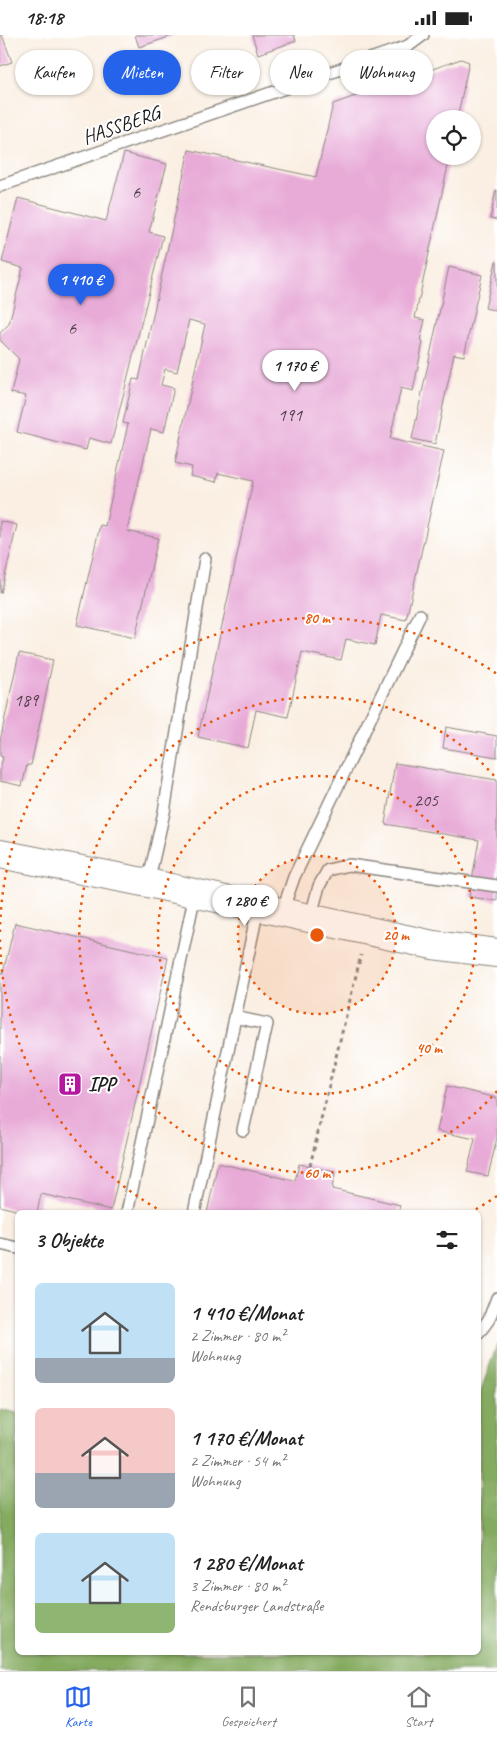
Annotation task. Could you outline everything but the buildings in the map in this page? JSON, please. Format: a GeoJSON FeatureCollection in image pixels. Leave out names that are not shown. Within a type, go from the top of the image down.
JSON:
{"type":"FeatureCollection","features":[{"type":"Feature","properties":{"kind":"street"},"geometry":{"type":"LineString","coordinates":[[0,854],[148,883],[432,945],[497,953]]}},
{"type":"Feature","properties":{"kind":"lane","name":"HASSBERG"},"geometry":{"type":"LineString","coordinates":[[0,186],[408,46],[423,35]]}},
{"type":"Feature","properties":{"kind":"lane"},"geometry":{"type":"LineString","coordinates":[[148,883],[164,811],[205,559]]}},
{"type":"Feature","properties":{"kind":"lane"},"geometry":{"type":"LineString","coordinates":[[195,1210],[234,1017],[270,910],[294,877],[420,615]]}},
{"type":"Feature","properties":{"kind":"lane"},"geometry":{"type":"LineString","coordinates":[[310,919],[319,886],[328,870],[349,865],[497,886]]}},
{"type":"Feature","properties":{"kind":"lane"},"geometry":{"type":"LineString","coordinates":[[128,1210],[195,894]]}},
{"type":"Feature","properties":{"kind":"lane"},"geometry":{"type":"LineString","coordinates":[[234,1017],[267,1024],[243,1130]]}},
{"type":"Feature","properties":{"kind":"lane"},"geometry":{"type":"LineString","coordinates":[[0,1244],[15,1247]]}},
{"type":"Feature","properties":{"kind":"lane"},"geometry":{"type":"LineString","coordinates":[[481,1330],[489,1319],[497,1299]]}},
{"type":"Feature","properties":{"kind":"path"},"geometry":{"type":"LineString","coordinates":[[310,1166],[330,1077],[368,931]]}},
{"type":"Feature","properties":{"kind":"green space"},"geometry":{"type":"Polygon","coordinates":[[[497,1344],[497,1671],[0,1671],[0,1409],[15,1413],[15,1655],[481,1655],[481,1390],[497,1344]]]}},
{"type":"Feature","properties":{"kind":"place","name":"IPP"},"geometry":{"type":"Point","coordinates":[70,1084]}}]}
